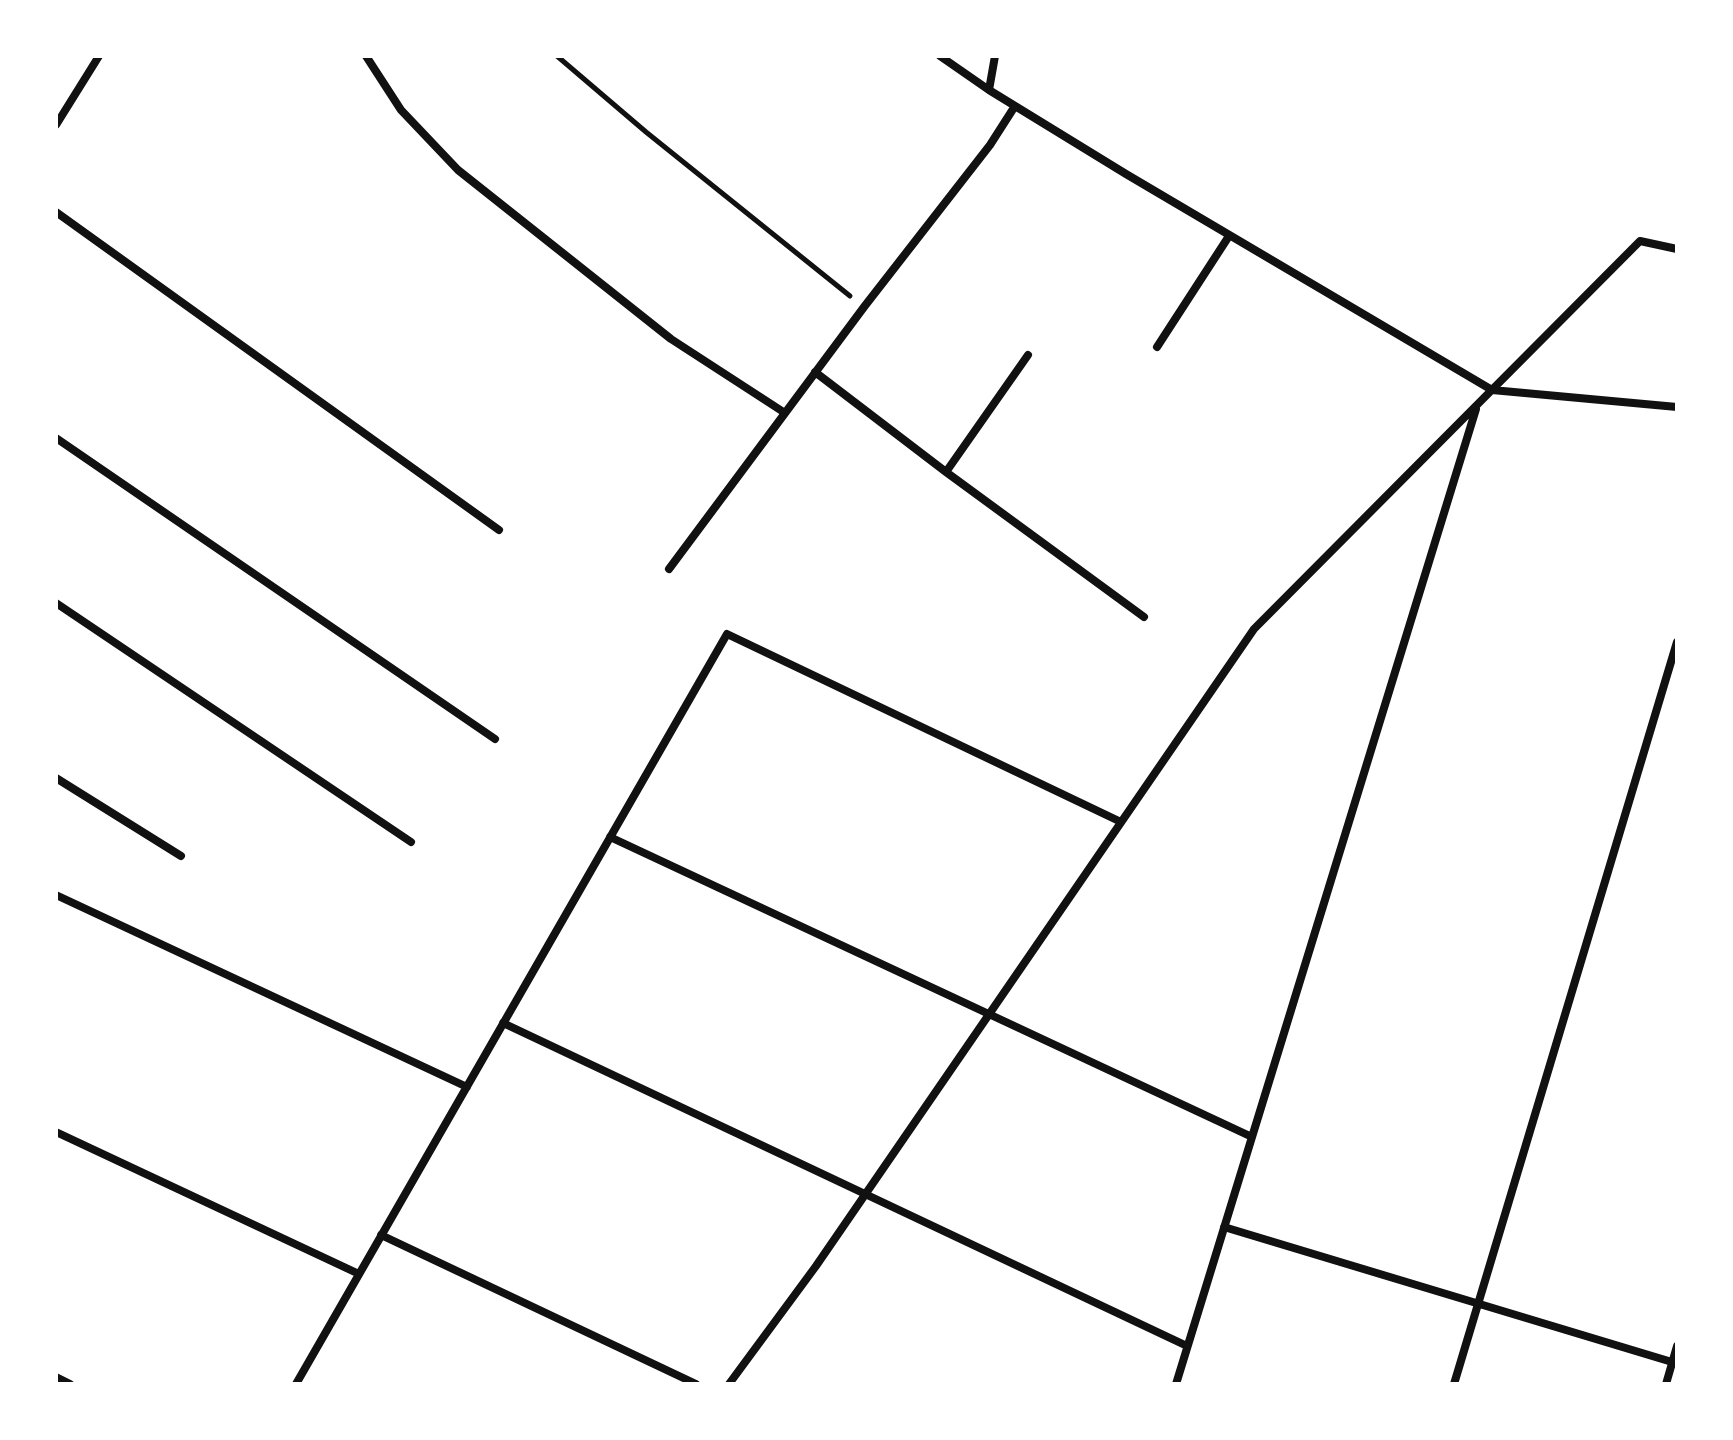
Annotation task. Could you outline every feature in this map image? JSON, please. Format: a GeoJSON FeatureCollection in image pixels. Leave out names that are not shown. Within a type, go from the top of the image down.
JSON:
{"type":"FeatureCollection","features":[{"type":"Feature","properties":{"kind":"street"},"geometry":{"type":"LineString","coordinates":[[56,125],[99,56]]}},
{"type":"Feature","properties":{"kind":"street"},"geometry":{"type":"LineString","coordinates":[[366,56],[401,110],[458,170],[671,339],[785,413]]}},
{"type":"Feature","properties":{"kind":"street"},"geometry":{"type":"LineString","coordinates":[[940,56],[989,90],[1229,236],[1492,390],[1677,407]]}},
{"type":"Feature","properties":{"kind":"street"},"geometry":{"type":"LineString","coordinates":[[989,90],[995,56]]}},
{"type":"Feature","properties":{"kind":"street"},"geometry":{"type":"LineString","coordinates":[[669,569],[864,307],[990,145],[1015,106]]}},
{"type":"Feature","properties":{"kind":"street"},"geometry":{"type":"LineString","coordinates":[[56,212],[499,530]]}},
{"type":"Feature","properties":{"kind":"street"},"geometry":{"type":"LineString","coordinates":[[1157,347],[1229,236]]}},
{"type":"Feature","properties":{"kind":"street"},"geometry":{"type":"LineString","coordinates":[[729,1384],[865,1194],[1254,629],[1640,241],[1677,249]]}},
{"type":"Feature","properties":{"kind":"street"},"geometry":{"type":"LineString","coordinates":[[946,472],[1028,355]]}},
{"type":"Feature","properties":{"kind":"street"},"geometry":{"type":"LineString","coordinates":[[815,372],[1144,617]]}},
{"type":"Feature","properties":{"kind":"street"},"geometry":{"type":"LineString","coordinates":[[1176,1384],[1477,405]]}},
{"type":"Feature","properties":{"kind":"street"},"geometry":{"type":"LineString","coordinates":[[56,438],[495,739]]}},
{"type":"Feature","properties":{"kind":"street"},"geometry":{"type":"LineString","coordinates":[[56,603],[411,842]]}},
{"type":"Feature","properties":{"kind":"street"},"geometry":{"type":"LineString","coordinates":[[296,1384],[727,634],[1121,822]]}},
{"type":"Feature","properties":{"kind":"street"},"geometry":{"type":"LineString","coordinates":[[1454,1384],[1677,642]]}},
{"type":"Feature","properties":{"kind":"street"},"geometry":{"type":"LineString","coordinates":[[56,778],[181,856]]}},
{"type":"Feature","properties":{"kind":"street"},"geometry":{"type":"LineString","coordinates":[[610,837],[1252,1137]]}},
{"type":"Feature","properties":{"kind":"street"},"geometry":{"type":"LineString","coordinates":[[56,895],[467,1087]]}},
{"type":"Feature","properties":{"kind":"street"},"geometry":{"type":"LineString","coordinates":[[503,1023],[1187,1346]]}},
{"type":"Feature","properties":{"kind":"street"},"geometry":{"type":"LineString","coordinates":[[56,1132],[359,1274]]}},
{"type":"Feature","properties":{"kind":"street"},"geometry":{"type":"LineString","coordinates":[[1224,1227],[1672,1362]]}},
{"type":"Feature","properties":{"kind":"street"},"geometry":{"type":"LineString","coordinates":[[381,1235],[696,1384]]}},
{"type":"Feature","properties":{"kind":"street"},"geometry":{"type":"LineString","coordinates":[[1666,1384],[1677,1346]]}},
{"type":"Feature","properties":{"kind":"street"},"geometry":{"type":"LineString","coordinates":[[56,1377],[70,1384]]}},
{"type":"Feature","properties":{"kind":"path"},"geometry":{"type":"LineString","coordinates":[[557,56],[646,132],[864,307]]}}]}
